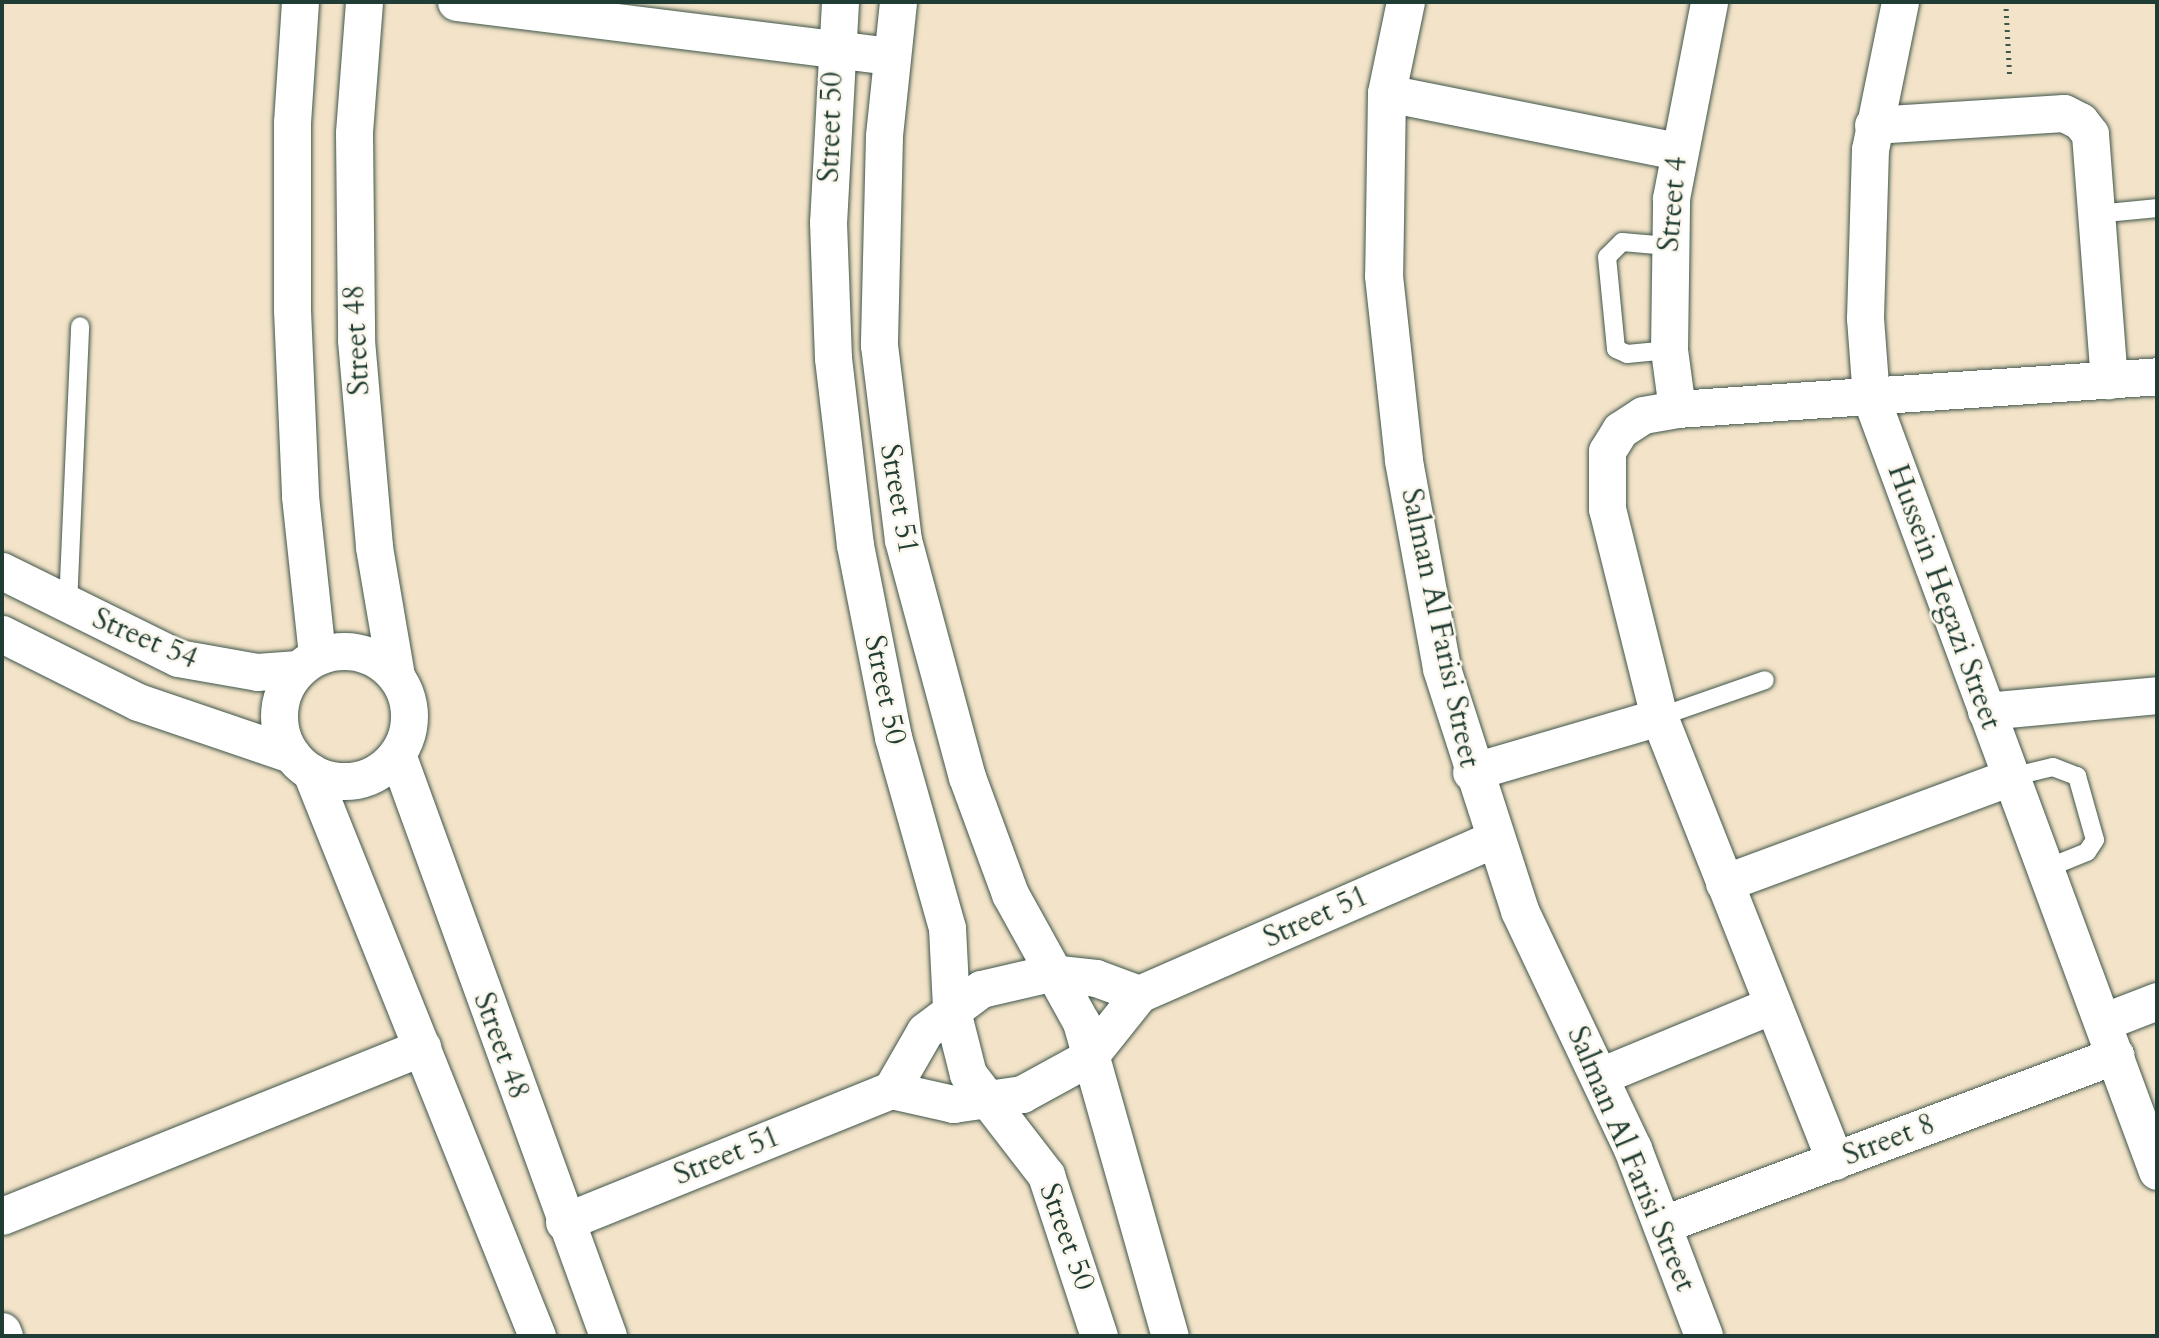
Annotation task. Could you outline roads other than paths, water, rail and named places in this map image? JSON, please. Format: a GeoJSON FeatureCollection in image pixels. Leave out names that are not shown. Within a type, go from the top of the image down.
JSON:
{"type":"FeatureCollection","features":[{"type":"Feature","properties":{"kind":"street"},"geometry":{"type":"LineString","coordinates":[[300,2],[292,122],[293,363],[307,663],[279,710],[422,1047],[537,1336]]}},
{"type":"Feature","properties":{"kind":"street","name":"Street 48"},"geometry":{"type":"LineString","coordinates":[[364,2],[354,147],[356,340],[374,547],[396,676]]}},
{"type":"Feature","properties":{"kind":"street"},"geometry":{"type":"LineString","coordinates":[[456,2],[889,56]]}},
{"type":"Feature","properties":{"kind":"street","name":"Street 50"},"geometry":{"type":"LineString","coordinates":[[840,2],[834,50],[828,222],[833,358],[852,519],[893,737],[947,928],[951,1007],[968,1074],[985,1103],[1046,1175],[1100,1336]]}},
{"type":"Feature","properties":{"kind":"street","name":"Street 51"},"geometry":{"type":"LineString","coordinates":[[898,2],[889,56],[879,345],[903,540],[967,777],[1010,894],[1050,973],[1071,998],[1170,1336]]}},
{"type":"Feature","properties":{"kind":"street","name":"Salman Al Farisi Street"},"geometry":{"type":"LineString","coordinates":[[1406,2],[1387,93],[1381,187],[1391,369],[1420,564],[1471,772],[1493,839],[1664,1224],[1704,1336]]}},
{"type":"Feature","properties":{"kind":"street","name":"Street 4"},"geometry":{"type":"LineString","coordinates":[[1677,409],[1669,350],[1668,246],[1677,151],[1709,2]]}},
{"type":"Feature","properties":{"kind":"street","name":"Hussein Hegazi Street"},"geometry":{"type":"LineString","coordinates":[[1900,2],[1873,125],[1865,318],[1871,398],[2157,1171]]}},
{"type":"Feature","properties":{"kind":"street"},"geometry":{"type":"LineString","coordinates":[[1387,93],[1677,151]]}},
{"type":"Feature","properties":{"kind":"street"},"geometry":{"type":"LineString","coordinates":[[1873,125],[2064,113],[2080,121],[2090,134],[2109,380]]}},
{"type":"Feature","properties":{"kind":"street"},"geometry":{"type":"LineString","coordinates":[[1835,1161],[1659,717],[1604,476],[1607,451],[1620,430],[1643,415],[1677,409],[1871,398],[2157,376]]}},
{"type":"Feature","properties":{"kind":"street","name":"Street 54"},"geometry":{"type":"LineString","coordinates":[[2,571],[178,658],[257,672],[307,663]]}},
{"type":"Feature","properties":{"kind":"street","name":"Street 54"},"geometry":{"type":"LineString","coordinates":[[2,634],[138,702],[301,763]]}},
{"type":"Feature","properties":{"kind":"street"},"geometry":{"type":"LineString","coordinates":[[301,763],[329,779],[366,777],[397,754],[409,715],[396,676],[351,651],[307,663]]}},
{"type":"Feature","properties":{"kind":"street"},"geometry":{"type":"LineString","coordinates":[[1986,712],[2157,695]]}},
{"type":"Feature","properties":{"kind":"street"},"geometry":{"type":"LineString","coordinates":[[1471,772],[1659,717]]}},
{"type":"Feature","properties":{"kind":"street","name":"Street 48"},"geometry":{"type":"LineString","coordinates":[[397,754],[564,1222],[608,1336]]}},
{"type":"Feature","properties":{"kind":"street"},"geometry":{"type":"LineString","coordinates":[[1724,883],[2011,777]]}},
{"type":"Feature","properties":{"kind":"street","name":"Street 51"},"geometry":{"type":"LineString","coordinates":[[564,1222],[891,1090],[921,1100],[985,1103],[1057,1079],[1088,1058],[1139,994],[1493,839]]}},
{"type":"Feature","properties":{"kind":"street"},"geometry":{"type":"LineString","coordinates":[[891,1090],[918,1040],[951,1007],[1003,981],[1050,973],[1096,978],[1139,994]]}},
{"type":"Feature","properties":{"kind":"street","name":"Street 8"},"geometry":{"type":"LineString","coordinates":[[1664,1224],[1835,1161],[2109,1038],[2157,1001]]}},
{"type":"Feature","properties":{"kind":"street"},"geometry":{"type":"LineString","coordinates":[[1600,1076],[1772,1005]]}},
{"type":"Feature","properties":{"kind":"street"},"geometry":{"type":"LineString","coordinates":[[2,1216],[422,1047]]}},
{"type":"Feature","properties":{"kind":"street"},"geometry":{"type":"LineString","coordinates":[[2,1331],[4,1336]]}},
{"type":"Feature","properties":{"kind":"lane"},"geometry":{"type":"LineString","coordinates":[[2096,214],[2157,208]]}},
{"type":"Feature","properties":{"kind":"lane"},"geometry":{"type":"LineString","coordinates":[[1668,246],[1622,242],[1607,257],[1616,349],[1627,354],[1669,350]]}},
{"type":"Feature","properties":{"kind":"lane"},"geometry":{"type":"LineString","coordinates":[[68,605],[80,326]]}},
{"type":"Feature","properties":{"kind":"lane"},"geometry":{"type":"LineString","coordinates":[[1659,717],[1765,680]]}},
{"type":"Feature","properties":{"kind":"lane"},"geometry":{"type":"LineString","coordinates":[[2011,777],[2053,767],[2077,776],[2095,840],[2087,852],[2045,869]]}}]}
